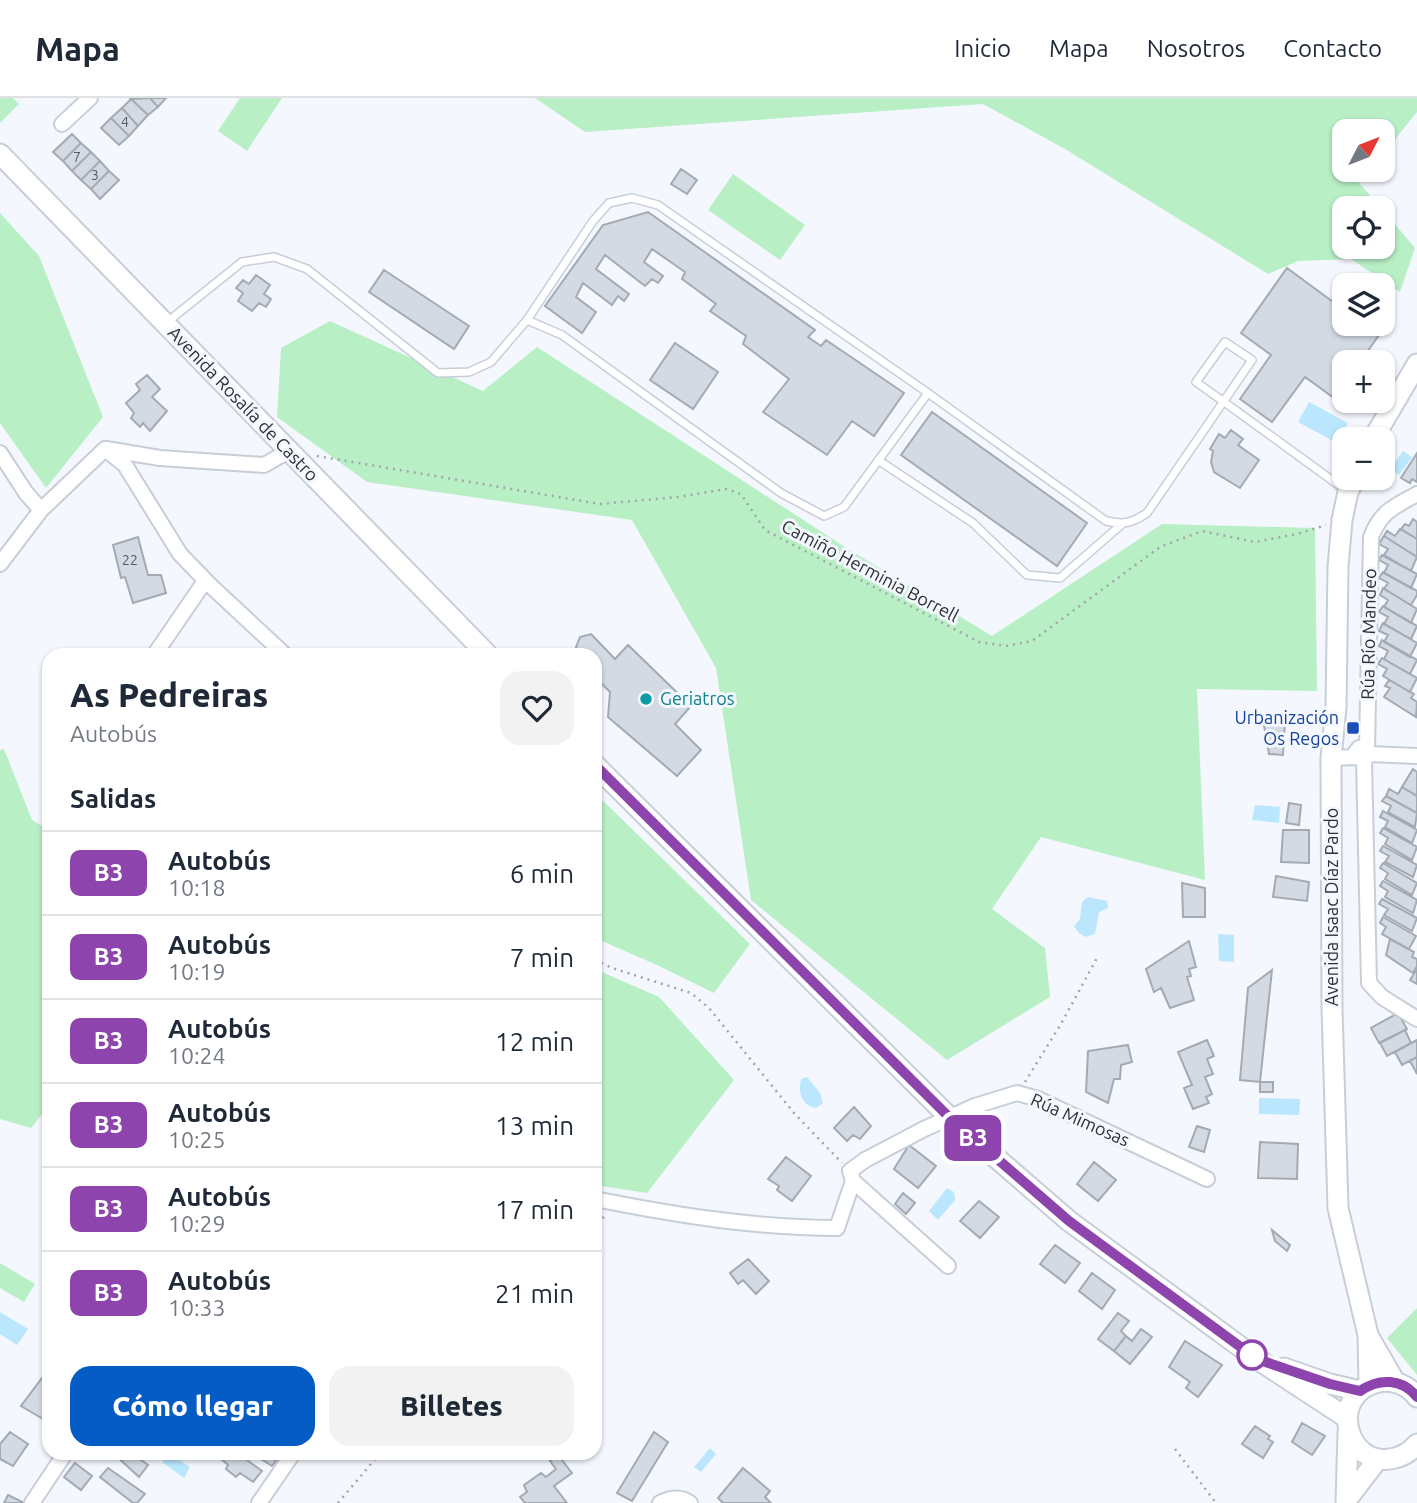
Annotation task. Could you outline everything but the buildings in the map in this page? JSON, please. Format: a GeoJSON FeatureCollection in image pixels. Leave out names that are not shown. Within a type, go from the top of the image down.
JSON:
{"type":"FeatureCollection","features":[{"type":"Feature","properties":{"kind":"street"},"geometry":{"type":"LineString","coordinates":[[62,124],[90,98]]}},
{"type":"Feature","properties":{"kind":"street","name":"Avenida Rosalía de Castro"},"geometry":{"type":"LineString","coordinates":[[0,154],[481,648]]}},
{"type":"Feature","properties":{"kind":"street"},"geometry":{"type":"LineString","coordinates":[[1380,427],[1417,364]]}},
{"type":"Feature","properties":{"kind":"street"},"geometry":{"type":"LineString","coordinates":[[105,449],[160,458],[264,465],[289,451]]}},
{"type":"Feature","properties":{"kind":"street"},"geometry":{"type":"LineString","coordinates":[[0,564],[41,510],[105,449]]}},
{"type":"Feature","properties":{"kind":"street"},"geometry":{"type":"LineString","coordinates":[[105,449],[125,465],[180,554],[278,648]]}},
{"type":"Feature","properties":{"kind":"street"},"geometry":{"type":"LineString","coordinates":[[0,453],[26,493],[41,510]]}},
{"type":"Feature","properties":{"kind":"street","name":"Avenida Isaac Díaz Pardo"},"geometry":{"type":"LineString","coordinates":[[1351,490],[1342,520],[1338,567],[1336,708],[1331,758],[1332,1009],[1338,1208],[1368,1335],[1365,1388]]}},
{"type":"Feature","properties":{"kind":"street","name":"Rúa Río Mandeo"},"geometry":{"type":"LineString","coordinates":[[1417,494],[1389,509],[1377,521],[1371,537],[1364,755],[1369,983],[1382,997],[1417,1018]]}},
{"type":"Feature","properties":{"kind":"street"},"geometry":{"type":"LineString","coordinates":[[159,648],[205,581]]}},
{"type":"Feature","properties":{"kind":"street"},"geometry":{"type":"LineString","coordinates":[[1331,758],[1364,755],[1417,756]]}},
{"type":"Feature","properties":{"kind":"street"},"geometry":{"type":"LineString","coordinates":[[602,772],[949,1117],[1069,1221],[1348,1425],[1359,1449],[1384,1459],[1417,1465]]}},
{"type":"Feature","properties":{"kind":"street","name":"Rúa Mimosas"},"geometry":{"type":"LineString","coordinates":[[851,1176],[865,1160],[949,1117],[1017,1093],[1038,1099],[1207,1179]]}},
{"type":"Feature","properties":{"kind":"street"},"geometry":{"type":"LineString","coordinates":[[602,1201],[699,1218],[797,1228],[837,1228],[851,1176],[948,1266]]}},
{"type":"Feature","properties":{"kind":"street","name":"Avenida Isaac Díaz Pardo"},"geometry":{"type":"LineString","coordinates":[[1368,1335],[1395,1382]]}},
{"type":"Feature","properties":{"kind":"street"},"geometry":{"type":"LineString","coordinates":[[1257,1359],[1330,1384],[1365,1388],[1382,1381],[1395,1382],[1405,1386],[1417,1397]]}},
{"type":"Feature","properties":{"kind":"street"},"geometry":{"type":"LineString","coordinates":[[1347,1501],[1349,1408],[1365,1388]]}},
{"type":"Feature","properties":{"kind":"street"},"geometry":{"type":"LineString","coordinates":[[1347,1501],[1384,1459],[1404,1455],[1417,1444]]}},
{"type":"Feature","properties":{"kind":"street"},"geometry":{"type":"LineString","coordinates":[[32,1503],[61,1460]]}},
{"type":"Feature","properties":{"kind":"street"},"geometry":{"type":"LineString","coordinates":[[259,1503],[289,1460]]}},
{"type":"Feature","properties":{"kind":"street"},"geometry":{"type":"LineString","coordinates":[[660,1503],[670,1498],[685,1499],[690,1503]]}},
{"type":"Feature","properties":{"kind":"lane"},"geometry":{"type":"LineString","coordinates":[[165,324],[242,262],[274,257],[307,269],[438,373],[469,372],[491,362],[527,320],[593,222],[609,203],[632,198],[657,205],[928,393],[1106,521],[1122,524],[1133,522],[1147,513],[1225,402],[1252,360],[1224,342],[1196,382],[1225,402],[1332,472]]}},
{"type":"Feature","properties":{"kind":"lane"},"geometry":{"type":"LineString","coordinates":[[527,320],[562,335],[781,492],[824,516],[844,507],[928,393]]}},
{"type":"Feature","properties":{"kind":"lane"},"geometry":{"type":"LineString","coordinates":[[878,460],[973,523],[1027,575],[1059,578],[1122,524]]}},
{"type":"Feature","properties":{"kind":"path","name":"Camiño Herminia Borrell"},"geometry":{"type":"LineString","coordinates":[[316,456],[600,504],[678,497],[726,488],[741,494],[765,530],[979,642],[1006,646],[1032,641],[1160,547],[1202,531],[1255,542],[1297,534],[1342,520]]}},
{"type":"Feature","properties":{"kind":"path"},"geometry":{"type":"LineString","coordinates":[[1017,1093],[1061,1024],[1097,958]]}},
{"type":"Feature","properties":{"kind":"path"},"geometry":{"type":"LineString","coordinates":[[602,963],[691,993],[709,1008],[794,1113],[851,1176]]}},
{"type":"Feature","properties":{"kind":"path"},"geometry":{"type":"LineString","coordinates":[[1175,1450],[1216,1503]]}},
{"type":"Feature","properties":{"kind":"path"},"geometry":{"type":"LineString","coordinates":[[338,1503],[375,1460]]}},
{"type":"Feature","properties":{"kind":"green space"},"geometry":{"type":"Polygon","coordinates":[[[0,98],[13,98],[19,104],[0,123],[0,98]]]}},
{"type":"Feature","properties":{"kind":"green space"},"geometry":{"type":"Polygon","coordinates":[[[240,98],[282,98],[247,151],[218,131],[240,98]]]}},
{"type":"Feature","properties":{"kind":"green space"},"geometry":{"type":"Polygon","coordinates":[[[535,98],[1417,98],[1417,112],[1395,139],[1395,119],[1332,119],[1332,182],[1360,182],[1370,196],[1332,196],[1332,259],[1351,259],[1298,261],[1268,274],[1065,149],[983,104],[585,132],[535,98]]]}},
{"type":"Feature","properties":{"kind":"green space"},"geometry":{"type":"Polygon","coordinates":[[[733,174],[805,225],[780,260],[708,210],[733,174]]]}},
{"type":"Feature","properties":{"kind":"green space"},"geometry":{"type":"Polygon","coordinates":[[[0,213],[39,256],[103,417],[46,488],[0,423],[0,213]]]}},
{"type":"Feature","properties":{"kind":"green space"},"geometry":{"type":"Polygon","coordinates":[[[1395,224],[1415,248],[1400,292],[1395,289],[1395,273],[1372,273],[1351,259],[1395,259],[1395,224]]]}},
{"type":"Feature","properties":{"kind":"green space"},"geometry":{"type":"Polygon","coordinates":[[[330,321],[483,391],[537,347],[848,549],[992,636],[1162,524],[1315,528],[1317,691],[1197,689],[1205,880],[1041,837],[992,909],[1045,948],[1050,997],[947,1060],[751,900],[716,668],[632,520],[367,482],[277,417],[281,348],[330,321]]]}},
{"type":"Feature","properties":{"kind":"green space"},"geometry":{"type":"Polygon","coordinates":[[[4,749],[32,820],[42,826],[42,1114],[31,1128],[0,1119],[0,750],[4,749]]]}},
{"type":"Feature","properties":{"kind":"green space"},"geometry":{"type":"Polygon","coordinates":[[[602,800],[750,944],[714,993],[602,941],[602,800]]]}},
{"type":"Feature","properties":{"kind":"green space"},"geometry":{"type":"Polygon","coordinates":[[[602,972],[659,997],[734,1080],[647,1193],[602,1186],[602,972]]]}},
{"type":"Feature","properties":{"kind":"green space"},"geometry":{"type":"Polygon","coordinates":[[[0,1263],[35,1284],[24,1302],[0,1288],[0,1263]]]}},
{"type":"Feature","properties":{"kind":"green space"},"geometry":{"type":"Polygon","coordinates":[[[1417,1308],[1417,1375],[1387,1338],[1417,1308]]]}},
{"type":"Feature","properties":{"kind":"water"},"geometry":{"type":"Polygon","coordinates":[[[1309,402],[1348,423],[1346,427],[1332,427],[1332,440],[1298,422],[1309,402]]]}},
{"type":"Feature","properties":{"kind":"water"},"geometry":{"type":"Polygon","coordinates":[[[1403,451],[1412,457],[1399,475],[1395,472],[1395,462],[1403,451]]]}},
{"type":"Feature","properties":{"kind":"water"},"geometry":{"type":"Polygon","coordinates":[[[1255,805],[1280,807],[1279,823],[1252,820],[1255,805]]]}},
{"type":"Feature","properties":{"kind":"water"},"geometry":{"type":"Polygon","coordinates":[[[1088,897],[1107,901],[1108,908],[1099,912],[1095,934],[1085,937],[1074,926],[1080,919],[1082,902],[1088,897]]]}},
{"type":"Feature","properties":{"kind":"water"},"geometry":{"type":"Polygon","coordinates":[[[1218,934],[1234,935],[1234,962],[1219,961],[1218,934]]]}},
{"type":"Feature","properties":{"kind":"water"},"geometry":{"type":"Polygon","coordinates":[[[807,1077],[820,1093],[823,1103],[816,1108],[807,1104],[800,1093],[801,1079],[807,1077]]]}},
{"type":"Feature","properties":{"kind":"water"},"geometry":{"type":"Polygon","coordinates":[[[1259,1098],[1300,1099],[1299,1115],[1259,1114],[1259,1098]]]}},
{"type":"Feature","properties":{"kind":"water"},"geometry":{"type":"Polygon","coordinates":[[[947,1188],[954,1192],[955,1200],[938,1220],[929,1211],[947,1188]]]}},
{"type":"Feature","properties":{"kind":"water"},"geometry":{"type":"Polygon","coordinates":[[[0,1312],[28,1329],[17,1345],[0,1334],[0,1312]]]}},
{"type":"Feature","properties":{"kind":"water"},"geometry":{"type":"Polygon","coordinates":[[[710,1448],[716,1454],[701,1472],[694,1467],[710,1448]]]}},
{"type":"Feature","properties":{"kind":"water"},"geometry":{"type":"Polygon","coordinates":[[[180,1460],[190,1467],[184,1478],[162,1462],[180,1460]]]}},
{"type":"Feature","properties":{"kind":"bus line","name":"B3"},"geometry":{"type":"LineString","coordinates":[[602,772],[949,1117],[1069,1221],[1257,1359],[1330,1384],[1360,1391],[1382,1381],[1395,1382],[1405,1386],[1417,1397]]}},
{"type":"Feature","properties":{"kind":"place","name":"Geriatros"},"geometry":{"type":"Point","coordinates":[646,699]}},
{"type":"Feature","properties":{"kind":"place","name":"Urbanización Os Regos"},"geometry":{"type":"Point","coordinates":[1353,728]}}]}
